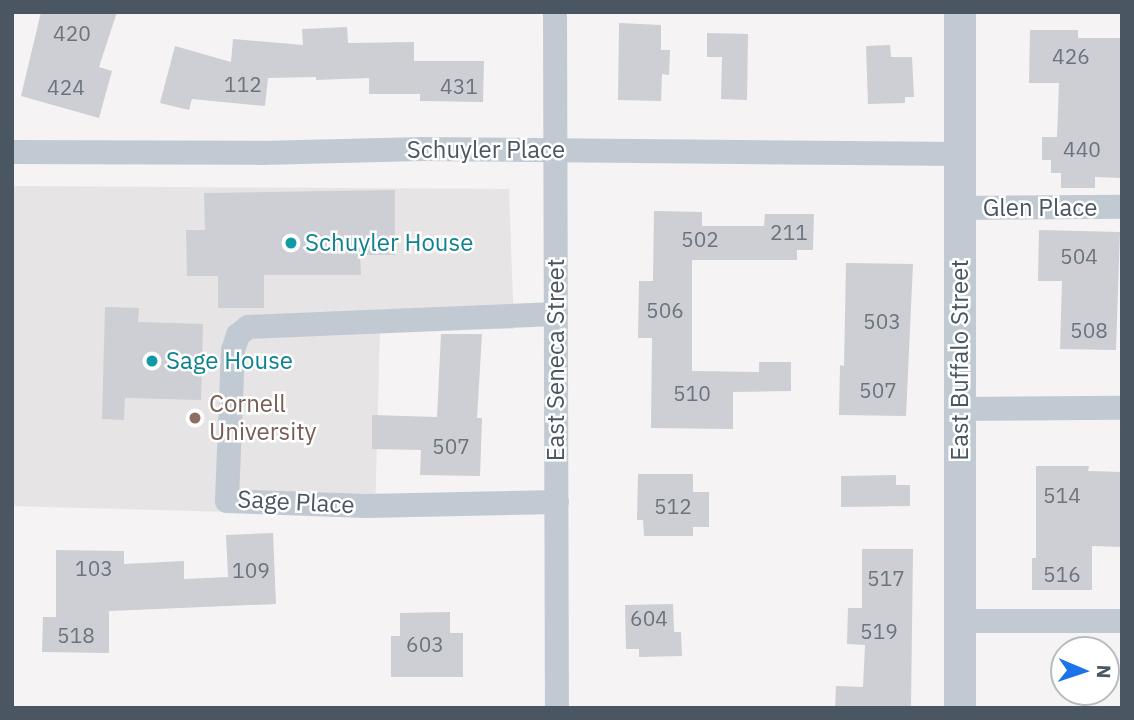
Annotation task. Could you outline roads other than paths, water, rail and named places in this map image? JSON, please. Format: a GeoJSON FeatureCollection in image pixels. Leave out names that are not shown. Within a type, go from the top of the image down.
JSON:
{"type":"FeatureCollection","features":[{"type":"Feature","properties":{"kind":"street","name":"East Seneca Street"},"geometry":{"type":"LineString","coordinates":[[555,12],[557,708]]}},
{"type":"Feature","properties":{"kind":"street","name":"East Buffalo Street"},"geometry":{"type":"LineString","coordinates":[[960,12],[960,708]]}},
{"type":"Feature","properties":{"kind":"street","name":"Schuyler Place"},"geometry":{"type":"LineString","coordinates":[[12,152],[555,150],[960,154]]}},
{"type":"Feature","properties":{"kind":"street","name":"Glen Place"},"geometry":{"type":"LineString","coordinates":[[959,208],[1122,207]]}},
{"type":"Feature","properties":{"kind":"street","name":"Sage Place"},"geometry":{"type":"LineString","coordinates":[[556,314],[248,327],[238,335],[233,350],[228,502],[366,506],[557,502]]}},
{"type":"Feature","properties":{"kind":"street"},"geometry":{"type":"LineString","coordinates":[[960,409],[1122,408]]}},
{"type":"Feature","properties":{"kind":"street"},"geometry":{"type":"LineString","coordinates":[[960,621],[1122,621]]}},
{"type":"Feature","properties":{"kind":"place","name":"Schuyler House"},"geometry":{"type":"Point","coordinates":[291,243]}},
{"type":"Feature","properties":{"kind":"place","name":"Sage House"},"geometry":{"type":"Point","coordinates":[152,361]}},
{"type":"Feature","properties":{"kind":"place","name":"Cornell University"},"geometry":{"type":"Point","coordinates":[195,418]}}]}
